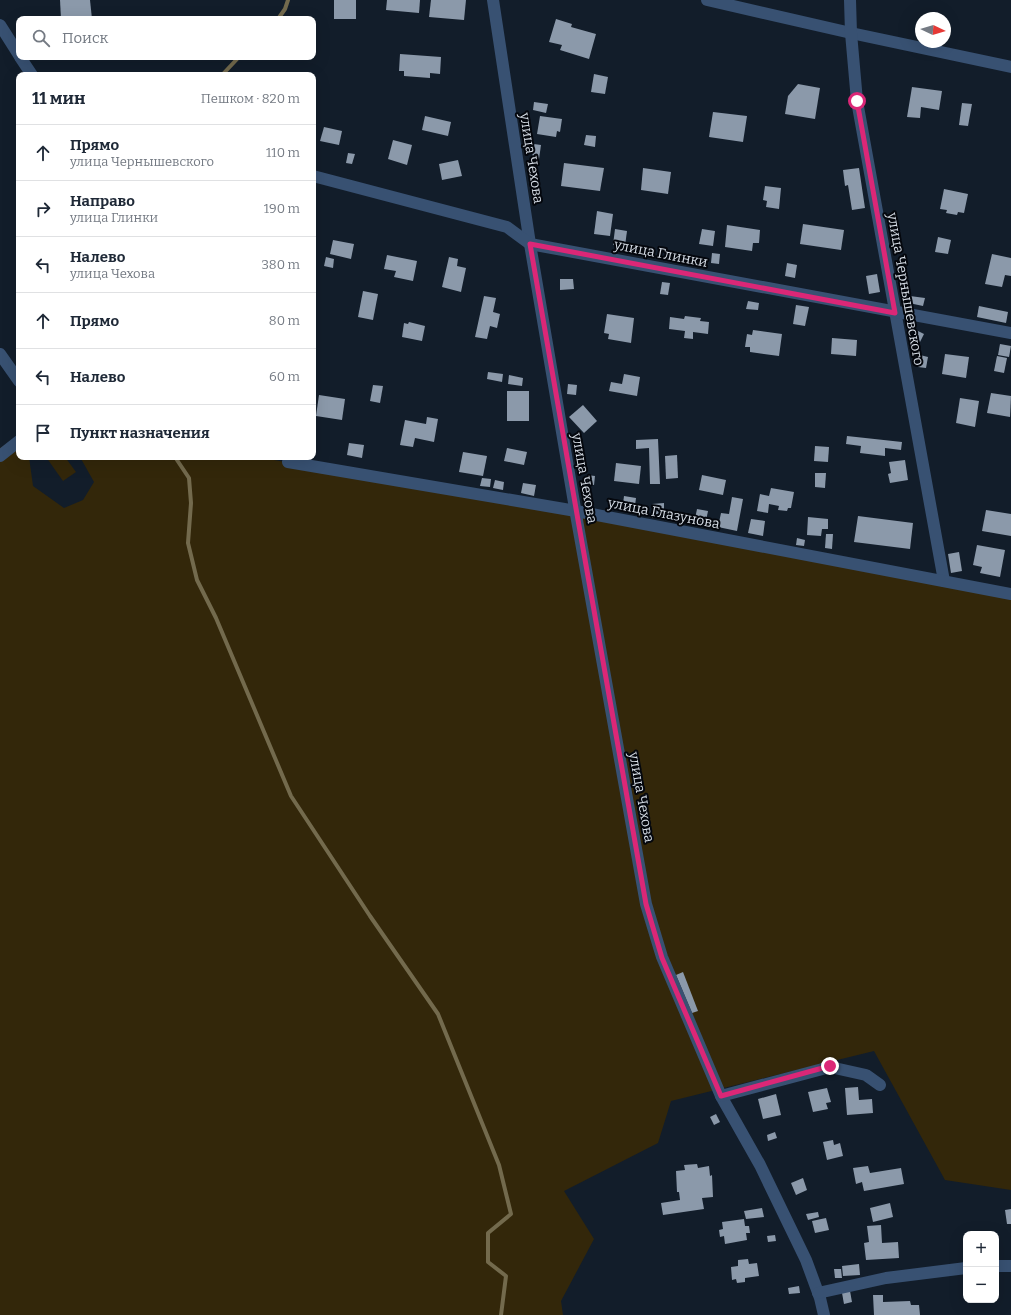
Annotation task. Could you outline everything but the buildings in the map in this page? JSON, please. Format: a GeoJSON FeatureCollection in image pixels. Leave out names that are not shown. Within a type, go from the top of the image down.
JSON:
{"type":"FeatureCollection","features":[{"type":"Feature","properties":{"kind":"street","name":"улица Чехова"},"geometry":{"type":"LineString","coordinates":[[493,0],[530,244],[646,904],[662,958],[721,1096],[760,1165],[806,1260],[824,1315]]}},
{"type":"Feature","properties":{"kind":"street"},"geometry":{"type":"LineString","coordinates":[[707,0],[851,33],[1011,67]]}},
{"type":"Feature","properties":{"kind":"street","name":"улица Чернышевского"},"geometry":{"type":"LineString","coordinates":[[850,0],[851,33],[857,101],[944,581]]}},
{"type":"Feature","properties":{"kind":"street"},"geometry":{"type":"LineString","coordinates":[[0,25],[16,50]]}},
{"type":"Feature","properties":{"kind":"street"},"geometry":{"type":"LineString","coordinates":[[23,60],[30,72]]}},
{"type":"Feature","properties":{"kind":"street","name":"улица Глинки"},"geometry":{"type":"LineString","coordinates":[[316,177],[507,227],[530,244],[895,313],[1011,333]]}},
{"type":"Feature","properties":{"kind":"street"},"geometry":{"type":"LineString","coordinates":[[0,354],[16,377]]}},
{"type":"Feature","properties":{"kind":"street"},"geometry":{"type":"LineString","coordinates":[[0,456],[16,443]]}},
{"type":"Feature","properties":{"kind":"street","name":"улица Глазунова"},"geometry":{"type":"LineString","coordinates":[[288,462],[576,511],[1011,594]]}},
{"type":"Feature","properties":{"kind":"street"},"geometry":{"type":"LineString","coordinates":[[721,1096],[830,1066],[866,1075],[880,1085]]}},
{"type":"Feature","properties":{"kind":"street"},"geometry":{"type":"LineString","coordinates":[[999,1266],[1011,1266]]}},
{"type":"Feature","properties":{"kind":"street"},"geometry":{"type":"LineString","coordinates":[[818,1293],[886,1278],[963,1268]]}},
{"type":"Feature","properties":{"kind":"shaded area"},"geometry":{"type":"Polygon","coordinates":[[[16,438],[16,460],[29,460],[33,486],[64,508],[83,500],[94,482],[82,460],[273,460],[869,567],[1011,596],[1011,1190],[945,1180],[874,1051],[671,1101],[658,1143],[564,1191],[594,1239],[561,1301],[563,1315],[0,1315],[0,448],[16,438]]]}},
{"type":"Feature","properties":{"kind":"shaded area"},"geometry":{"type":"Polygon","coordinates":[[[48,460],[67,460],[76,472],[63,481],[48,460]]]}},
{"type":"Feature","properties":{"kind":"waterway"},"geometry":{"type":"LineString","coordinates":[[280,16],[285,9],[288,0]]}},
{"type":"Feature","properties":{"kind":"waterway"},"geometry":{"type":"LineString","coordinates":[[225,72],[236,60]]}},
{"type":"Feature","properties":{"kind":"waterway"},"geometry":{"type":"LineString","coordinates":[[177,460],[189,478],[191,503],[188,543],[197,580],[216,618],[291,796],[370,916],[438,1014],[499,1165],[511,1214],[488,1233],[488,1262],[506,1276],[501,1315]]}},
{"type":"Feature","properties":{"kind":"route"},"geometry":{"type":"LineString","coordinates":[[830,1066],[721,1096],[662,958],[646,904],[530,244],[895,313],[857,101]]}}]}
